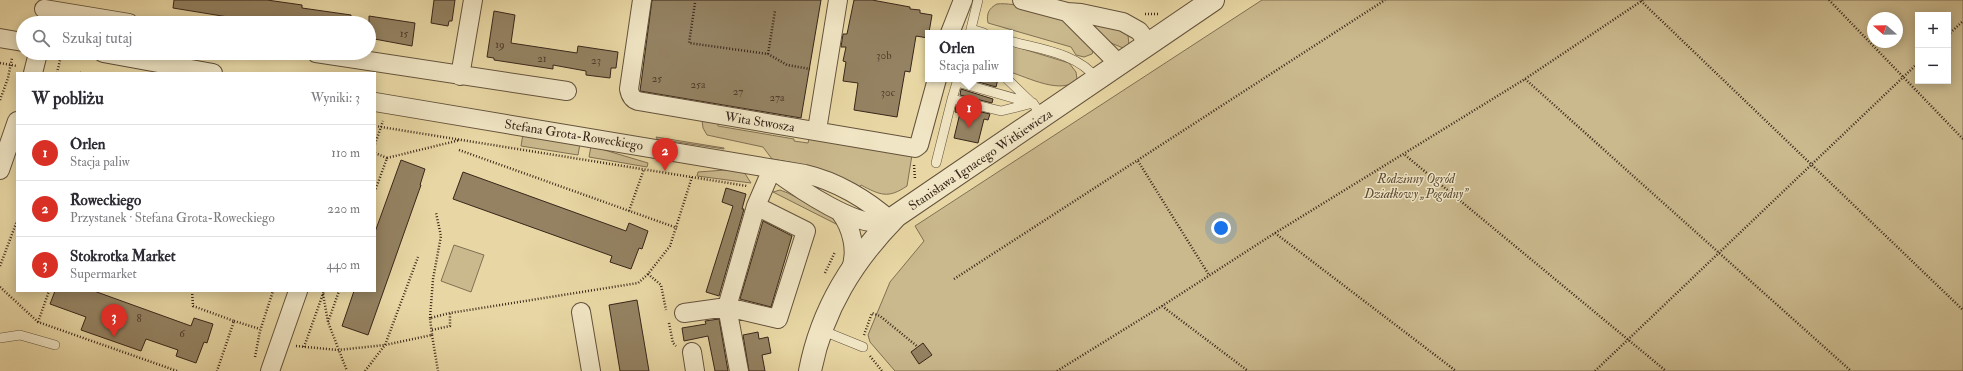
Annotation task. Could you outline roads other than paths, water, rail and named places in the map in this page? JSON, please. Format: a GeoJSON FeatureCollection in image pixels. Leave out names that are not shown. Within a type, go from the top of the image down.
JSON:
{"type":"FeatureCollection","features":[{"type":"Feature","properties":{"kind":"street"},"geometry":{"type":"LineString","coordinates":[[460,76],[473,0]]}},
{"type":"Feature","properties":{"kind":"street","name":"Wita Stwosza"},"geometry":{"type":"LineString","coordinates":[[642,0],[629,89],[634,100],[817,130],[915,148],[919,145],[936,82]]}},
{"type":"Feature","properties":{"kind":"street"},"geometry":{"type":"LineString","coordinates":[[817,130],[838,0]]}},
{"type":"Feature","properties":{"kind":"street"},"geometry":{"type":"LineString","coordinates":[[951,30],[963,0]]}},
{"type":"Feature","properties":{"kind":"street"},"geometry":{"type":"LineString","coordinates":[[1022,0],[1067,12],[1081,13],[1123,22],[1139,31],[1149,44]]}},
{"type":"Feature","properties":{"kind":"street","name":"Stanisława Ignacego Witkiewicza"},"geometry":{"type":"LineString","coordinates":[[810,371],[821,330],[835,298],[864,250],[891,221],[1037,110],[1098,79],[1213,0]]}},
{"type":"Feature","properties":{"kind":"street"},"geometry":{"type":"LineString","coordinates":[[44,11],[79,16]]}},
{"type":"Feature","properties":{"kind":"street"},"geometry":{"type":"LineString","coordinates":[[1067,12],[1119,64]]}},
{"type":"Feature","properties":{"kind":"street"},"geometry":{"type":"LineString","coordinates":[[0,38],[16,41]]}},
{"type":"Feature","properties":{"kind":"street"},"geometry":{"type":"LineString","coordinates":[[33,72],[36,60]]}},
{"type":"Feature","properties":{"kind":"street"},"geometry":{"type":"LineString","coordinates":[[141,60],[207,72]]}},
{"type":"Feature","properties":{"kind":"street"},"geometry":{"type":"LineString","coordinates":[[360,60],[567,91]]}},
{"type":"Feature","properties":{"kind":"street","name":"Stefana Grota-Roweckiego"},"geometry":{"type":"LineString","coordinates":[[376,102],[772,169],[799,172],[822,179],[873,205],[891,221],[885,223],[872,223],[840,212],[772,169]]}},
{"type":"Feature","properties":{"kind":"street"},"geometry":{"type":"LineString","coordinates":[[0,170],[16,123]]}},
{"type":"Feature","properties":{"kind":"street"},"geometry":{"type":"LineString","coordinates":[[739,371],[727,307],[756,206],[772,169]]}},
{"type":"Feature","properties":{"kind":"street"},"geometry":{"type":"LineString","coordinates":[[684,313],[727,307],[778,319],[806,231],[756,206]]}},
{"type":"Feature","properties":{"kind":"street"},"geometry":{"type":"LineString","coordinates":[[840,212],[848,225],[853,244],[853,261],[848,275]]}},
{"type":"Feature","properties":{"kind":"street"},"geometry":{"type":"LineString","coordinates":[[262,368],[280,344],[298,292]]}},
{"type":"Feature","properties":{"kind":"street"},"geometry":{"type":"LineString","coordinates":[[581,312],[591,371]]}},
{"type":"Feature","properties":{"kind":"street"},"geometry":{"type":"LineString","coordinates":[[692,352],[696,371]]}},
{"type":"Feature","properties":{"kind":"lane"},"geometry":{"type":"LineString","coordinates":[[971,30],[978,0]]}},
{"type":"Feature","properties":{"kind":"lane"},"geometry":{"type":"LineString","coordinates":[[1013,42],[1075,60],[1091,70],[1098,79]]}},
{"type":"Feature","properties":{"kind":"lane"},"geometry":{"type":"LineString","coordinates":[[936,163],[958,82]]}},
{"type":"Feature","properties":{"kind":"lane"},"geometry":{"type":"LineString","coordinates":[[961,82],[1037,110]]}},
{"type":"Feature","properties":{"kind":"lane"},"geometry":{"type":"LineString","coordinates":[[1010,82],[1037,110]]}},
{"type":"Feature","properties":{"kind":"lane"},"geometry":{"type":"LineString","coordinates":[[952,99],[1001,111],[1037,110]]}},
{"type":"Feature","properties":{"kind":"lane"},"geometry":{"type":"LineString","coordinates":[[821,330],[862,347]]}},
{"type":"Feature","properties":{"kind":"lane"},"geometry":{"type":"LineString","coordinates":[[0,338],[20,335],[55,345]]}},
{"type":"Feature","properties":{"kind":"place","name":"Orlen"},"geometry":{"type":"Point","coordinates":[969,128]}},
{"type":"Feature","properties":{"kind":"place","name":"Roweckiego"},"geometry":{"type":"Point","coordinates":[665,171]}},
{"type":"Feature","properties":{"kind":"place","name":"Stokrotka Market"},"geometry":{"type":"Point","coordinates":[114,337]}},
{"type":"Feature","properties":{"kind":"park label","name":"Rodzinny Ogród Działkowy „Pogodny”"},"geometry":{"type":"Point","coordinates":[1416,186]}}]}
